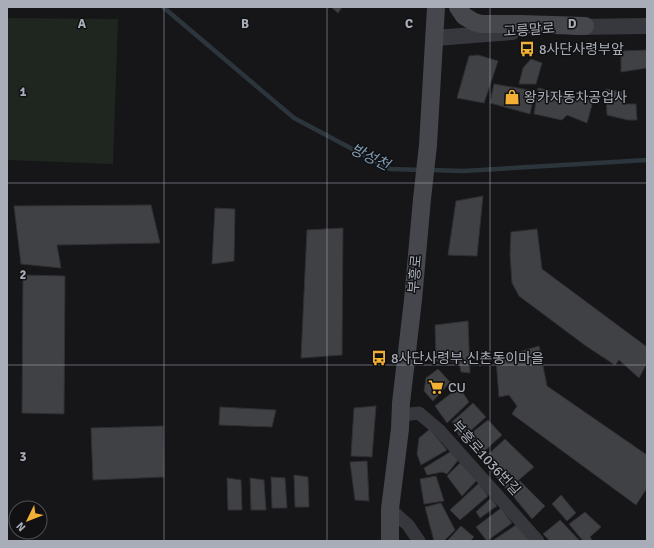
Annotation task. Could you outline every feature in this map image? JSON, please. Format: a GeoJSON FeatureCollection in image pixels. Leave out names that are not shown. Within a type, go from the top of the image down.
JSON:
{"type":"FeatureCollection","features":[{"type":"Feature","properties":{"kind":"main road","name":"부흥로"},"geometry":{"type":"LineString","coordinates":[[390,541],[390,509],[428,145],[436,7]]}},
{"type":"Feature","properties":{"kind":"main road"},"geometry":{"type":"LineString","coordinates":[[458,7],[464,16],[481,24],[585,26]]}},
{"type":"Feature","properties":{"kind":"street","name":"고릉말로"},"geometry":{"type":"LineString","coordinates":[[435,38],[585,26],[647,26]]}},
{"type":"Feature","properties":{"kind":"street","name":"부흥로1036번길"},"geometry":{"type":"LineString","coordinates":[[401,414],[419,413],[440,431],[538,541]]}},
{"type":"Feature","properties":{"kind":"street"},"geometry":{"type":"LineString","coordinates":[[390,509],[408,525],[419,541]]}},
{"type":"Feature","properties":{"kind":"shaded area"},"geometry":{"type":"Polygon","coordinates":[[[7,18],[118,19],[113,164],[7,160],[7,18]]]}},
{"type":"Feature","properties":{"kind":"building"},"geometry":{"type":"Polygon","coordinates":[[[331,7],[342,7],[338,13],[331,7]]]}},
{"type":"Feature","properties":{"kind":"building"},"geometry":{"type":"Polygon","coordinates":[[[647,50],[647,68],[621,72],[621,51],[647,50]]]}},
{"type":"Feature","properties":{"kind":"building"},"geometry":{"type":"Polygon","coordinates":[[[478,55],[498,61],[484,103],[457,98],[469,56],[478,55]]]}},
{"type":"Feature","properties":{"kind":"building"},"geometry":{"type":"Polygon","coordinates":[[[531,59],[542,63],[536,84],[519,84],[523,68],[531,59]]]}},
{"type":"Feature","properties":{"kind":"building","name":"왕카자동차공업사"},"geometry":{"type":"Polygon","coordinates":[[[494,84],[535,91],[530,114],[490,103],[494,84]]]}},
{"type":"Feature","properties":{"kind":"building"},"geometry":{"type":"Polygon","coordinates":[[[538,88],[593,101],[587,123],[567,115],[562,120],[534,114],[538,88]]]}},
{"type":"Feature","properties":{"kind":"building"},"geometry":{"type":"Polygon","coordinates":[[[606,89],[622,92],[623,104],[636,104],[637,120],[628,120],[607,115],[606,89]]]}},
{"type":"Feature","properties":{"kind":"building"},"geometry":{"type":"Polygon","coordinates":[[[483,196],[477,256],[448,255],[456,201],[483,196]]]}},
{"type":"Feature","properties":{"kind":"building"},"geometry":{"type":"Polygon","coordinates":[[[151,205],[160,243],[57,245],[61,268],[21,264],[14,206],[151,205]]]}},
{"type":"Feature","properties":{"kind":"building"},"geometry":{"type":"Polygon","coordinates":[[[215,208],[235,209],[234,261],[212,264],[215,208]]]}},
{"type":"Feature","properties":{"kind":"building"},"geometry":{"type":"Polygon","coordinates":[[[343,228],[342,355],[301,358],[307,230],[343,228]]]}},
{"type":"Feature","properties":{"kind":"building"},"geometry":{"type":"Polygon","coordinates":[[[537,229],[542,269],[647,347],[647,363],[639,378],[619,360],[615,365],[586,346],[519,296],[512,283],[510,254],[511,232],[537,229]]]}},
{"type":"Feature","properties":{"kind":"building"},"geometry":{"type":"Polygon","coordinates":[[[23,275],[65,276],[64,414],[22,413],[23,275]]]}},
{"type":"Feature","properties":{"kind":"building"},"geometry":{"type":"Polygon","coordinates":[[[468,321],[470,373],[461,372],[459,362],[436,361],[435,325],[468,321]]]}},
{"type":"Feature","properties":{"kind":"building"},"geometry":{"type":"Polygon","coordinates":[[[539,346],[547,386],[647,455],[647,488],[636,505],[512,414],[517,406],[509,395],[499,397],[496,359],[539,346]]]}},
{"type":"Feature","properties":{"kind":"building","name":"CU"},"geometry":{"type":"Polygon","coordinates":[[[438,369],[450,382],[433,401],[424,391],[426,378],[438,369]]]}},
{"type":"Feature","properties":{"kind":"building"},"geometry":{"type":"Polygon","coordinates":[[[459,387],[469,402],[447,423],[435,406],[459,387]]]}},
{"type":"Feature","properties":{"kind":"building"},"geometry":{"type":"Polygon","coordinates":[[[473,403],[486,417],[461,439],[452,422],[473,403]]]}},
{"type":"Feature","properties":{"kind":"building"},"geometry":{"type":"Polygon","coordinates":[[[376,406],[372,457],[351,456],[354,408],[376,406]]]}},
{"type":"Feature","properties":{"kind":"building"},"geometry":{"type":"Polygon","coordinates":[[[220,407],[276,410],[272,427],[219,425],[220,407]]]}},
{"type":"Feature","properties":{"kind":"building"},"geometry":{"type":"Polygon","coordinates":[[[488,420],[502,435],[479,456],[465,438],[488,420]]]}},
{"type":"Feature","properties":{"kind":"building"},"geometry":{"type":"Polygon","coordinates":[[[163,426],[164,477],[93,480],[91,428],[163,426]]]}},
{"type":"Feature","properties":{"kind":"building"},"geometry":{"type":"Polygon","coordinates":[[[430,429],[447,450],[421,465],[417,454],[419,438],[430,429]]]}},
{"type":"Feature","properties":{"kind":"building"},"geometry":{"type":"Polygon","coordinates":[[[505,439],[534,467],[507,490],[482,460],[505,439]]]}},
{"type":"Feature","properties":{"kind":"building"},"geometry":{"type":"Polygon","coordinates":[[[450,452],[459,459],[447,474],[442,472],[427,475],[424,468],[450,452]]]}},
{"type":"Feature","properties":{"kind":"building"},"geometry":{"type":"Polygon","coordinates":[[[367,461],[369,501],[355,500],[350,462],[367,461]]]}},
{"type":"Feature","properties":{"kind":"building"},"geometry":{"type":"Polygon","coordinates":[[[460,463],[478,479],[462,496],[447,476],[460,463]]]}},
{"type":"Feature","properties":{"kind":"building"},"geometry":{"type":"Polygon","coordinates":[[[294,475],[308,477],[309,507],[295,507],[294,475]]]}},
{"type":"Feature","properties":{"kind":"building"},"geometry":{"type":"Polygon","coordinates":[[[436,476],[444,501],[424,504],[420,479],[436,476]]]}},
{"type":"Feature","properties":{"kind":"building"},"geometry":{"type":"Polygon","coordinates":[[[271,477],[285,478],[287,508],[272,508],[271,477]]]}},
{"type":"Feature","properties":{"kind":"building"},"geometry":{"type":"Polygon","coordinates":[[[227,478],[241,480],[242,510],[228,510],[227,478]]]}},
{"type":"Feature","properties":{"kind":"building"},"geometry":{"type":"Polygon","coordinates":[[[250,478],[264,480],[266,510],[251,510],[250,478]]]}},
{"type":"Feature","properties":{"kind":"building"},"geometry":{"type":"Polygon","coordinates":[[[520,481],[545,506],[532,519],[508,490],[520,481]]]}},
{"type":"Feature","properties":{"kind":"building"},"geometry":{"type":"Polygon","coordinates":[[[479,483],[488,496],[460,520],[450,510],[479,483]]]}},
{"type":"Feature","properties":{"kind":"building"},"geometry":{"type":"Polygon","coordinates":[[[561,495],[576,513],[567,521],[552,504],[561,495]]]}},
{"type":"Feature","properties":{"kind":"building"},"geometry":{"type":"Polygon","coordinates":[[[491,498],[497,506],[480,518],[476,512],[491,498]]]}},
{"type":"Feature","properties":{"kind":"building"},"geometry":{"type":"Polygon","coordinates":[[[441,503],[455,530],[444,541],[434,541],[425,507],[441,503]]]}},
{"type":"Feature","properties":{"kind":"building"},"geometry":{"type":"Polygon","coordinates":[[[501,508],[512,523],[487,541],[476,527],[501,508]]]}},
{"type":"Feature","properties":{"kind":"building"},"geometry":{"type":"Polygon","coordinates":[[[585,512],[601,527],[590,537],[593,541],[583,541],[569,524],[585,512]]]}},
{"type":"Feature","properties":{"kind":"building"},"geometry":{"type":"Polygon","coordinates":[[[560,520],[580,541],[550,541],[543,534],[560,520]]]}},
{"type":"Feature","properties":{"kind":"building"},"geometry":{"type":"Polygon","coordinates":[[[516,525],[532,541],[492,541],[516,525]]]}},
{"type":"Feature","properties":{"kind":"building"},"geometry":{"type":"Polygon","coordinates":[[[461,526],[474,537],[470,541],[447,541],[461,526]]]}},
{"type":"Feature","properties":{"kind":"waterway","name":"방성천"},"geometry":{"type":"LineString","coordinates":[[163,7],[294,118],[390,169],[422,170]]}},
{"type":"Feature","properties":{"kind":"waterway","name":"방성천"},"geometry":{"type":"LineString","coordinates":[[429,170],[463,171],[647,160]]}},
{"type":"Feature","properties":{"kind":"place","name":"8사단사령부앞"},"geometry":{"type":"Point","coordinates":[527,49]}},
{"type":"Feature","properties":{"kind":"place","name":"왕카자동차공업사"},"geometry":{"type":"Point","coordinates":[512,97]}},
{"type":"Feature","properties":{"kind":"place","name":"8사단사령부.신촌동이마을"},"geometry":{"type":"Point","coordinates":[379,358]}},
{"type":"Feature","properties":{"kind":"place","name":"CU"},"geometry":{"type":"Point","coordinates":[436,387]}}]}
